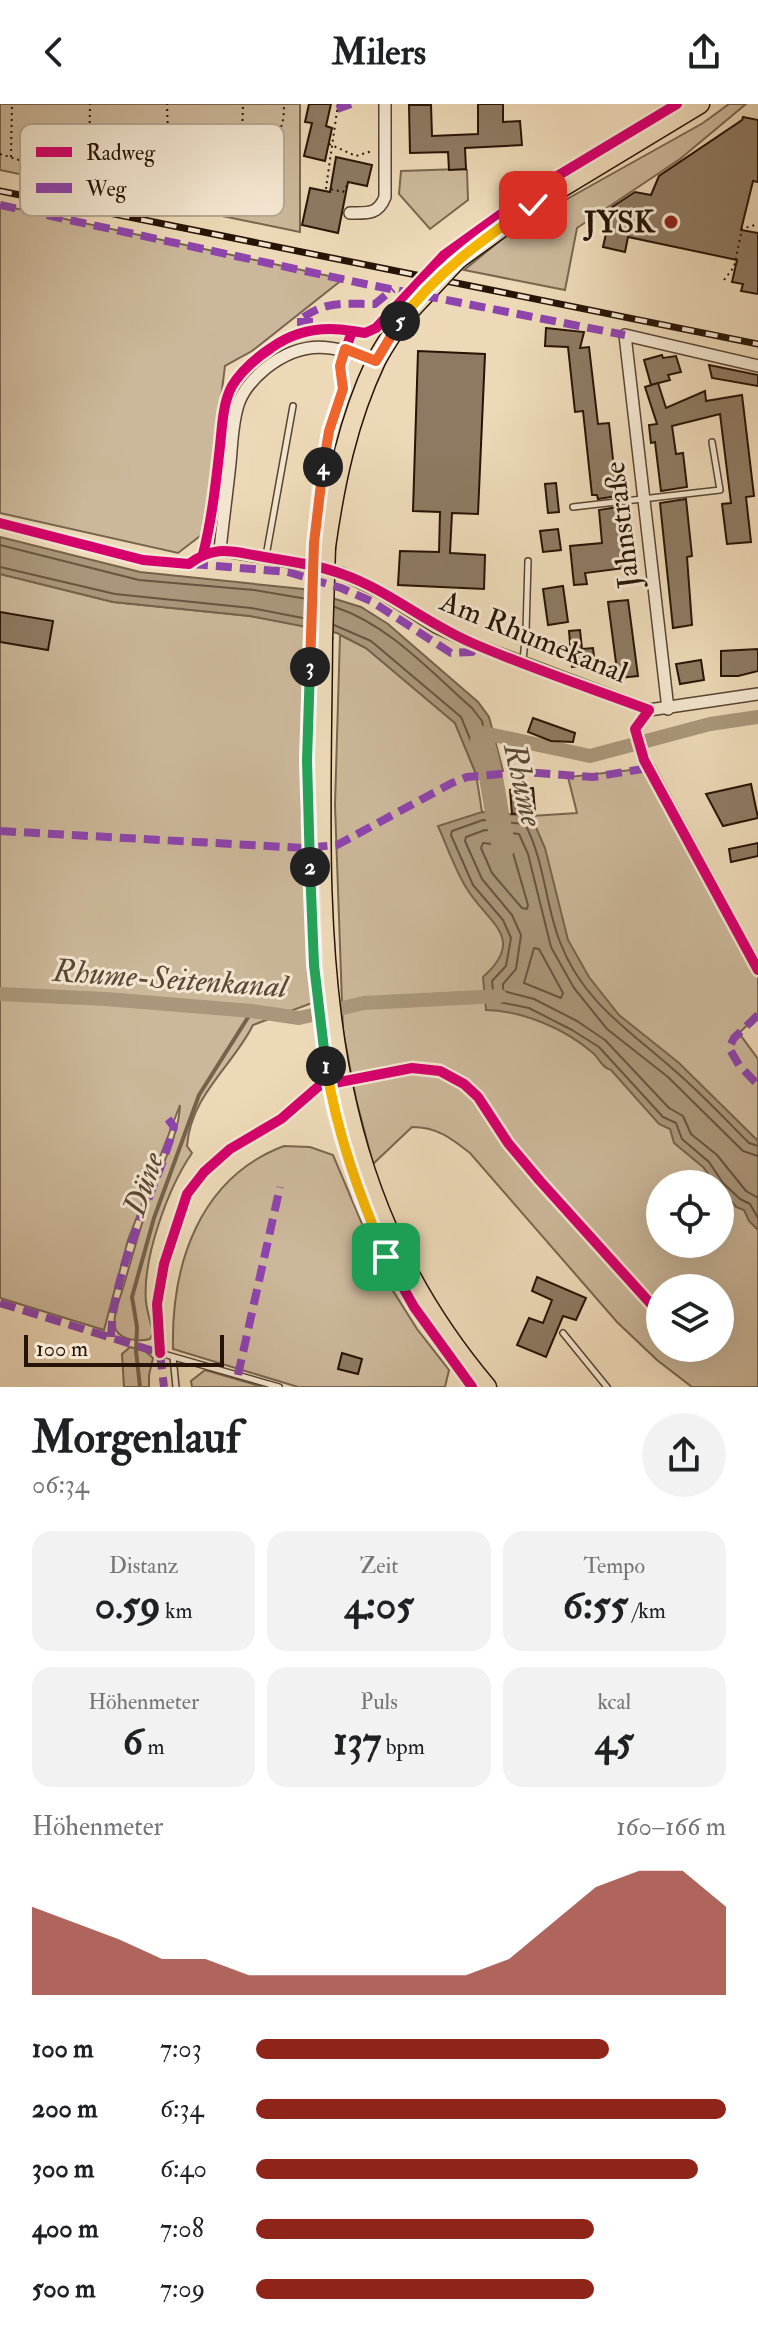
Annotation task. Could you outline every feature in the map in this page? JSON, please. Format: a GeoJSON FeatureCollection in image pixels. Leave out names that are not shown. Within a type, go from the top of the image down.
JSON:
{"type":"FeatureCollection","features":[{"type":"Feature","properties":{"kind":"main road"},"geometry":{"type":"LineString","coordinates":[[487,1387],[446,1333],[418,1289],[396,1245],[363,1167],[335,1050],[323,923],[323,639],[326,547],[333,492],[344,449],[376,361],[402,319],[457,260],[533,205],[700,104]]}},
{"type":"Feature","properties":{"kind":"street"},"geometry":{"type":"LineString","coordinates":[[350,213],[373,213],[381,208],[385,197],[385,104]]}},
{"type":"Feature","properties":{"kind":"street","name":"Jahnstraße"},"geometry":{"type":"LineString","coordinates":[[668,709],[625,335],[758,366]]}},
{"type":"Feature","properties":{"kind":"street"},"geometry":{"type":"LineString","coordinates":[[220,550],[233,427],[240,400],[255,376],[280,356],[303,348],[325,346],[345,349],[376,361]]}},
{"type":"Feature","properties":{"kind":"street","name":"Am Rhumekanal"},"geometry":{"type":"LineString","coordinates":[[220,550],[341,573],[384,594],[436,627],[649,710],[758,694]]}},
{"type":"Feature","properties":{"kind":"street"},"geometry":{"type":"LineString","coordinates":[[649,768],[758,970]]}},
{"type":"Feature","properties":{"kind":"lane"},"geometry":{"type":"LineString","coordinates":[[266,557],[293,406]]}},
{"type":"Feature","properties":{"kind":"lane"},"geometry":{"type":"LineString","coordinates":[[573,507],[720,490],[712,442]]}},
{"type":"Feature","properties":{"kind":"lane"},"geometry":{"type":"LineString","coordinates":[[0,523],[143,560],[189,564],[203,554],[220,550]]}},
{"type":"Feature","properties":{"kind":"lane"},"geometry":{"type":"LineString","coordinates":[[522,662],[528,561]]}},
{"type":"Feature","properties":{"kind":"lane"},"geometry":{"type":"LineString","coordinates":[[635,729],[649,710]]}},
{"type":"Feature","properties":{"kind":"lane"},"geometry":{"type":"LineString","coordinates":[[563,1333],[607,1387]]}},
{"type":"Feature","properties":{"kind":"lane"},"geometry":{"type":"LineString","coordinates":[[160,1353],[279,1387]]}},
{"type":"Feature","properties":{"kind":"lane"},"geometry":{"type":"LineString","coordinates":[[173,1357],[176,1387]]}},
{"type":"Feature","properties":{"kind":"path"},"geometry":{"type":"LineString","coordinates":[[11,158],[12,104]]}},
{"type":"Feature","properties":{"kind":"path"},"geometry":{"type":"LineString","coordinates":[[90,104],[90,124]]}},
{"type":"Feature","properties":{"kind":"path"},"geometry":{"type":"LineString","coordinates":[[242,124],[243,104]]}},
{"type":"Feature","properties":{"kind":"path"},"geometry":{"type":"LineString","coordinates":[[282,124],[284,104]]}},
{"type":"Feature","properties":{"kind":"path"},"geometry":{"type":"LineString","coordinates":[[338,104],[326,188],[343,192],[349,182]]}},
{"type":"Feature","properties":{"kind":"path"},"geometry":{"type":"LineString","coordinates":[[330,108],[337,109]]}},
{"type":"Feature","properties":{"kind":"path"},"geometry":{"type":"LineString","coordinates":[[331,144],[353,155],[385,148]]}},
{"type":"Feature","properties":{"kind":"path"},"geometry":{"type":"LineString","coordinates":[[0,154],[20,160]]}},
{"type":"Feature","properties":{"kind":"path"},"geometry":{"type":"LineString","coordinates":[[352,161],[353,155]]}},
{"type":"Feature","properties":{"kind":"path"},"geometry":{"type":"LineString","coordinates":[[724,280],[734,267],[742,229],[758,224]]}},
{"type":"Feature","properties":{"kind":"shaded area"},"geometry":{"type":"Polygon","coordinates":[[[0,104],[300,104],[300,232],[223,216],[284,216],[284,124],[20,124],[20,174],[0,170],[0,104]]]}},
{"type":"Feature","properties":{"kind":"shaded area"},"geometry":{"type":"Polygon","coordinates":[[[729,104],[746,104],[680,159],[577,228],[565,290],[464,270],[517,227],[703,123],[729,104]]]}},
{"type":"Feature","properties":{"kind":"shaded area"},"geometry":{"type":"Polygon","coordinates":[[[467,170],[468,200],[430,229],[399,194],[401,171],[467,170]]]}},
{"type":"Feature","properties":{"kind":"shaded area"},"geometry":{"type":"Polygon","coordinates":[[[0,205],[20,209],[20,216],[51,216],[343,279],[252,351],[225,366],[204,533],[178,553],[0,513],[0,205]]]}},
{"type":"Feature","properties":{"kind":"shaded area"},"geometry":{"type":"Polygon","coordinates":[[[0,574],[113,602],[250,616],[305,626],[301,804],[312,1003],[253,1025],[196,1111],[187,1146],[192,1153],[174,1185],[152,1245],[146,1285],[153,1333],[146,1340],[131,1339],[118,1333],[115,1314],[154,1187],[174,1136],[180,1105],[128,1240],[104,1330],[0,1298],[0,574]]]}},
{"type":"Feature","properties":{"kind":"shaded area"},"geometry":{"type":"Polygon","coordinates":[[[340,635],[366,648],[455,723],[476,774],[482,812],[531,816],[577,813],[568,777],[649,768],[758,970],[758,1015],[739,1033],[758,1059],[758,1387],[692,1387],[660,1362],[734,1362],[734,1274],[646,1274],[646,1350],[617,1322],[470,1153],[450,1138],[436,1131],[412,1127],[373,1164],[343,1031],[335,805],[340,635]]]}},
{"type":"Feature","properties":{"kind":"shaded area"},"geometry":{"type":"Polygon","coordinates":[[[284,1146],[310,1147],[333,1155],[385,1278],[417,1329],[449,1370],[445,1387],[298,1387],[173,1349],[178,1286],[196,1228],[211,1202],[231,1179],[255,1160],[284,1146]]]}},
{"type":"Feature","properties":{"kind":"shaded area"},"geometry":{"type":"Polygon","coordinates":[[[130,1347],[145,1351],[153,1358],[149,1387],[124,1387],[122,1354],[130,1347]]]}},
{"type":"Feature","properties":{"kind":"shaded area"},"geometry":{"type":"Polygon","coordinates":[[[205,1370],[263,1387],[192,1387],[191,1381],[205,1370]]]}},
{"type":"Feature","properties":{"kind":"water"},"geometry":{"type":"Polygon","coordinates":[[[0,537],[140,572],[303,589],[361,607],[388,624],[478,702],[489,717],[503,771],[476,774],[455,723],[366,648],[337,633],[250,616],[113,602],[0,574],[0,537]]]}},
{"type":"Feature","properties":{"kind":"water"},"geometry":{"type":"Polygon","coordinates":[[[482,812],[531,816],[545,848],[568,940],[589,977],[619,1015],[679,1063],[758,1141],[758,1230],[744,1210],[734,1205],[734,1170],[705,1170],[674,1143],[670,1129],[659,1124],[611,1070],[582,1044],[528,1017],[486,1010],[483,977],[496,963],[503,941],[463,882],[438,826],[482,812]]]}},
{"type":"Feature","properties":{"kind":"building"},"geometry":{"type":"Polygon","coordinates":[[[309,104],[331,104],[326,126],[332,128],[325,161],[304,156],[312,123],[305,122],[309,104]]]}},
{"type":"Feature","properties":{"kind":"building"},"geometry":{"type":"Polygon","coordinates":[[[478,104],[503,104],[503,122],[520,121],[522,145],[465,148],[466,169],[449,170],[448,152],[410,153],[409,105],[431,105],[432,136],[478,134],[478,104]]]}},
{"type":"Feature","properties":{"kind":"building"},"geometry":{"type":"Polygon","coordinates":[[[743,117],[758,120],[758,182],[753,181],[741,230],[758,233],[758,294],[741,291],[743,284],[732,282],[737,260],[628,237],[625,252],[603,247],[612,207],[635,192],[651,195],[659,176],[743,117]]]}},
{"type":"Feature","properties":{"kind":"building"},"geometry":{"type":"Polygon","coordinates":[[[336,157],[372,165],[367,186],[348,182],[338,233],[302,225],[310,188],[330,192],[336,157]]]}},
{"type":"Feature","properties":{"kind":"building"},"geometry":{"type":"Polygon","coordinates":[[[546,328],[584,332],[580,348],[589,347],[598,424],[609,423],[617,496],[598,499],[597,495],[592,495],[583,411],[575,412],[568,347],[545,346],[546,328]]]}},
{"type":"Feature","properties":{"kind":"building"},"geometry":{"type":"Polygon","coordinates":[[[418,351],[485,354],[478,514],[452,513],[450,553],[485,555],[484,589],[398,585],[400,551],[439,552],[440,512],[413,511],[418,351]]]}},
{"type":"Feature","properties":{"kind":"building"},"geometry":{"type":"Polygon","coordinates":[[[662,355],[663,358],[676,356],[681,372],[668,375],[670,380],[651,385],[644,360],[662,355]]]}},
{"type":"Feature","properties":{"kind":"building"},"geometry":{"type":"Polygon","coordinates":[[[709,365],[758,375],[758,386],[712,378],[709,365]]]}},
{"type":"Feature","properties":{"kind":"building"},"geometry":{"type":"Polygon","coordinates":[[[658,383],[666,408],[705,391],[706,401],[742,395],[754,496],[746,497],[751,542],[727,544],[722,504],[731,503],[720,414],[672,426],[676,454],[683,453],[687,487],[661,491],[655,442],[651,443],[649,425],[657,424],[645,387],[658,383]]]}},
{"type":"Feature","properties":{"kind":"building"},"geometry":{"type":"Polygon","coordinates":[[[556,483],[559,512],[548,513],[545,484],[556,483]]]}},
{"type":"Feature","properties":{"kind":"building"},"geometry":{"type":"Polygon","coordinates":[[[686,499],[692,556],[687,557],[692,625],[673,628],[660,503],[686,499]]]}},
{"type":"Feature","properties":{"kind":"building"},"geometry":{"type":"Polygon","coordinates":[[[618,507],[625,568],[585,573],[587,584],[574,585],[570,546],[602,543],[599,510],[618,507]]]}},
{"type":"Feature","properties":{"kind":"building"},"geometry":{"type":"Polygon","coordinates":[[[558,529],[561,550],[543,552],[540,531],[558,529]]]}},
{"type":"Feature","properties":{"kind":"building"},"geometry":{"type":"Polygon","coordinates":[[[563,586],[568,622],[548,625],[543,589],[563,586]]]}},
{"type":"Feature","properties":{"kind":"building"},"geometry":{"type":"Polygon","coordinates":[[[628,600],[638,676],[618,678],[608,602],[628,600]]]}},
{"type":"Feature","properties":{"kind":"building"},"geometry":{"type":"Polygon","coordinates":[[[0,612],[53,621],[48,650],[0,642],[0,612]]]}},
{"type":"Feature","properties":{"kind":"building"},"geometry":{"type":"Polygon","coordinates":[[[580,630],[582,649],[593,648],[595,665],[572,667],[569,631],[580,630]]]}},
{"type":"Feature","properties":{"kind":"building"},"geometry":{"type":"Polygon","coordinates":[[[758,649],[758,671],[721,676],[721,651],[758,649]]]}},
{"type":"Feature","properties":{"kind":"building"},"geometry":{"type":"Polygon","coordinates":[[[701,660],[704,680],[680,684],[676,664],[701,660]]]}},
{"type":"Feature","properties":{"kind":"building"},"geometry":{"type":"Polygon","coordinates":[[[533,718],[575,733],[573,742],[551,741],[528,732],[533,718]]]}},
{"type":"Feature","properties":{"kind":"building"},"geometry":{"type":"Polygon","coordinates":[[[751,784],[758,818],[723,826],[706,794],[751,784]]]}},
{"type":"Feature","properties":{"kind":"building"},"geometry":{"type":"Polygon","coordinates":[[[533,788],[535,812],[512,814],[510,790],[533,788]]]}},
{"type":"Feature","properties":{"kind":"building"},"geometry":{"type":"Polygon","coordinates":[[[758,843],[758,856],[731,862],[729,849],[758,843]]]}},
{"type":"Feature","properties":{"kind":"building"},"geometry":{"type":"Polygon","coordinates":[[[537,1277],[586,1298],[576,1320],[563,1316],[546,1357],[517,1345],[529,1318],[543,1323],[552,1300],[532,1291],[537,1277]]]}},
{"type":"Feature","properties":{"kind":"building"},"geometry":{"type":"Polygon","coordinates":[[[342,1353],[362,1359],[358,1374],[338,1369],[342,1353]]]}},
{"type":"Feature","properties":{"kind":"waterway"},"geometry":{"type":"LineString","coordinates":[[479,732],[590,756],[710,724],[758,717]]}},
{"type":"Feature","properties":{"kind":"waterway","name":"Rhume"},"geometry":{"type":"LineString","coordinates":[[482,741],[504,846]]}},
{"type":"Feature","properties":{"kind":"waterway","name":"Düne"},"geometry":{"type":"LineString","coordinates":[[0,994],[106,999],[299,1018],[364,1003],[500,996]]}},
{"type":"Feature","properties":{"kind":"waterway","name":"Düne"},"geometry":{"type":"LineString","coordinates":[[140,1387],[132,1297],[154,1218],[199,1095],[252,1011]]}},
{"type":"Feature","properties":{"kind":"railway"},"geometry":{"type":"LineString","coordinates":[[0,191],[20,195]]}},
{"type":"Feature","properties":{"kind":"railway"},"geometry":{"type":"LineString","coordinates":[[124,216],[758,344]]}},
{"type":"Feature","properties":{"kind":"marked path"},"geometry":{"type":"LineString","coordinates":[[337,109],[351,104]]}},
{"type":"Feature","properties":{"kind":"marked path"},"geometry":{"type":"LineString","coordinates":[[0,205],[20,209]]}},
{"type":"Feature","properties":{"kind":"marked path"},"geometry":{"type":"LineString","coordinates":[[51,216],[365,284],[625,335]]}},
{"type":"Feature","properties":{"kind":"marked path"},"geometry":{"type":"LineString","coordinates":[[313,322],[297,322],[325,307],[375,304],[393,289]]}},
{"type":"Feature","properties":{"kind":"marked path"},"geometry":{"type":"LineString","coordinates":[[192,564],[288,572],[371,601],[451,653],[472,652],[474,644]]}},
{"type":"Feature","properties":{"kind":"marked path"},"geometry":{"type":"LineString","coordinates":[[0,831],[304,848],[337,845],[467,777],[523,772],[593,777],[649,768],[646,763]]}},
{"type":"Feature","properties":{"kind":"marked path"},"geometry":{"type":"LineString","coordinates":[[758,1015],[734,1038],[729,1048],[739,1065],[758,1085]]}},
{"type":"Feature","properties":{"kind":"marked path"},"geometry":{"type":"LineString","coordinates":[[111,1337],[119,1283],[127,1256],[174,1127],[168,1119]]}},
{"type":"Feature","properties":{"kind":"marked path"},"geometry":{"type":"LineString","coordinates":[[238,1375],[280,1187]]}},
{"type":"Feature","properties":{"kind":"marked path"},"geometry":{"type":"LineString","coordinates":[[0,1303],[160,1353],[164,1387]]}},
{"type":"Feature","properties":{"kind":"cycle path"},"geometry":{"type":"LineString","coordinates":[[472,1387],[414,1307],[386,1257],[360,1198],[333,1110],[318,1007],[307,760],[312,572],[319,485],[329,431],[343,389],[340,366],[352,331],[365,333],[376,328],[444,255],[539,187],[677,104]]}},
{"type":"Feature","properties":{"kind":"cycle path"},"geometry":{"type":"LineString","coordinates":[[203,554],[225,407],[236,380],[255,360],[290,337],[320,329],[352,331]]}},
{"type":"Feature","properties":{"kind":"cycle path"},"geometry":{"type":"LineString","coordinates":[[0,523],[143,560],[189,564],[206,554],[231,551],[332,571],[375,589],[472,643],[649,710],[635,729],[644,760],[758,970]]}},
{"type":"Feature","properties":{"kind":"cycle path"},"geometry":{"type":"LineString","coordinates":[[160,1353],[157,1304],[164,1264],[187,1194],[204,1172],[230,1149],[281,1119],[319,1086],[412,1068],[440,1071],[464,1084],[478,1097],[508,1143],[646,1298]]}},
{"type":"Feature","properties":{"kind":"place","name":"JYSK"},"geometry":{"type":"Point","coordinates":[671,222]}},
{"type":"Feature","properties":{"kind":"route"},"geometry":{"type":"LineString","coordinates":[[386,1257],[360,1198],[333,1110],[314,965],[307,760],[312,572],[319,485],[329,431],[343,389],[340,366],[345,349],[376,361],[402,319],[431,285],[457,260],[533,205]]}},
{"type":"Feature","properties":{"kind":"water label","name":"Rhume-Seitenkanal"},"geometry":{"type":"Point","coordinates":[170,979]}}]}
